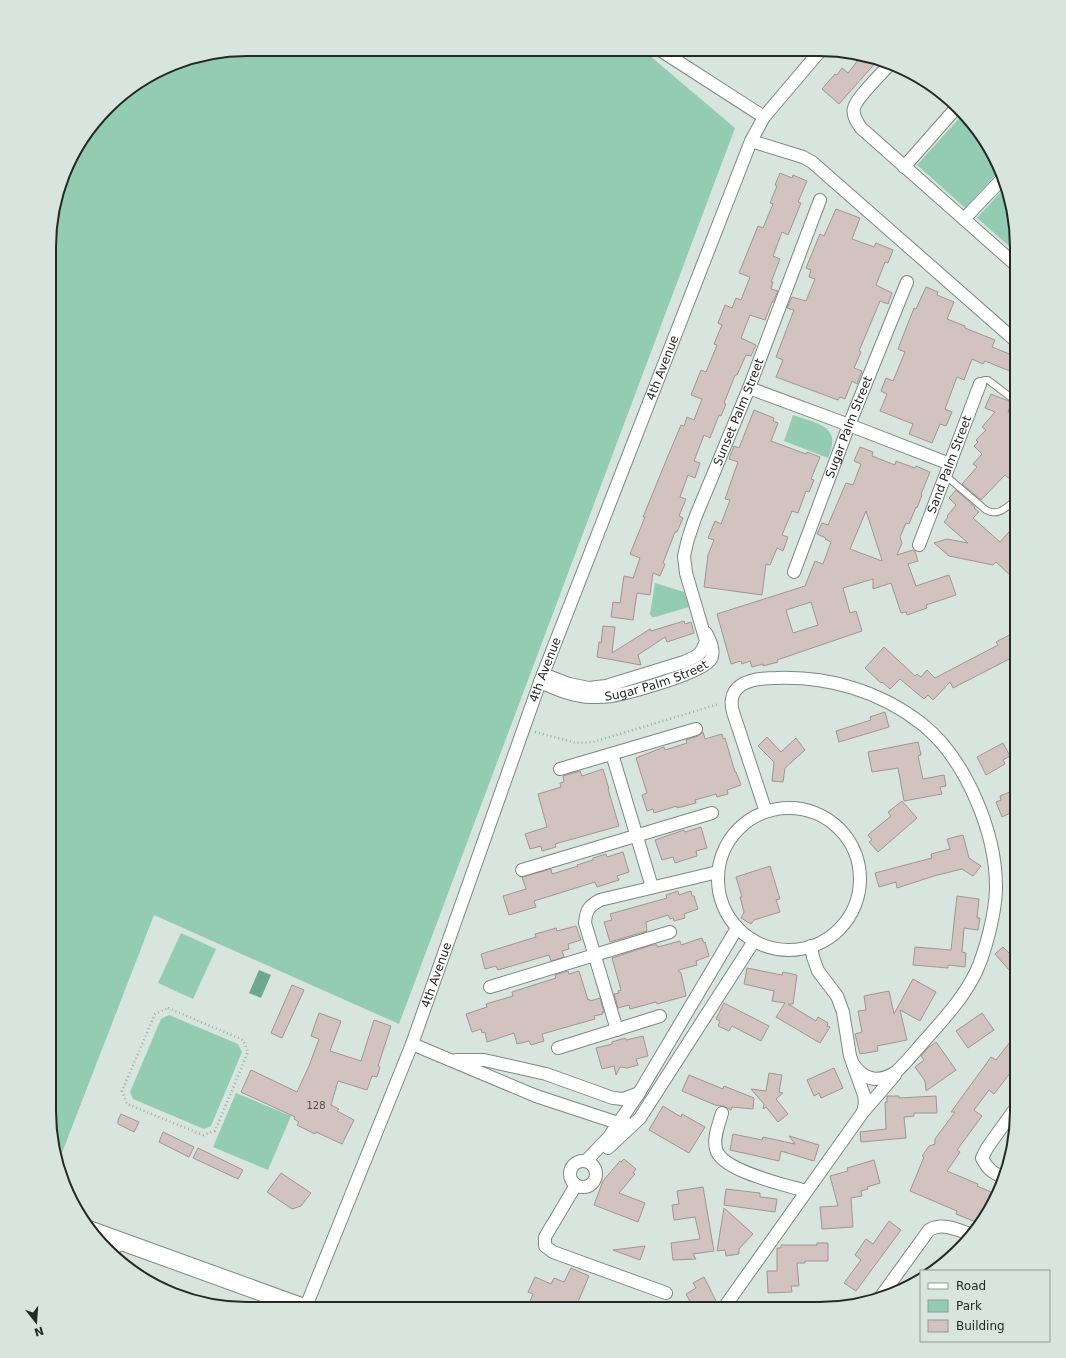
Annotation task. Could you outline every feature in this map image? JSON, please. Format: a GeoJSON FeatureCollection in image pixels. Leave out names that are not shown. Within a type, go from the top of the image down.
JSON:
{"type":"FeatureCollection","features":[{"type":"Feature","properties":{"kind":"main road"},"geometry":{"type":"LineString","coordinates":[[100,1234],[289,1302]]}},
{"type":"Feature","properties":{"kind":"street"},"geometry":{"type":"LineString","coordinates":[[669,56],[764,117]]}},
{"type":"Feature","properties":{"kind":"street","name":"4th Avenue"},"geometry":{"type":"LineString","coordinates":[[308,1302],[412,1044],[542,678],[751,141],[764,117],[816,56]]}},
{"type":"Feature","properties":{"kind":"street"},"geometry":{"type":"LineString","coordinates":[[886,68],[858,99],[854,107],[854,114],[861,128],[1010,260]]}},
{"type":"Feature","properties":{"kind":"street"},"geometry":{"type":"LineString","coordinates":[[904,167],[953,111]]}},
{"type":"Feature","properties":{"kind":"street"},"geometry":{"type":"LineString","coordinates":[[751,141],[803,157],[812,162],[1010,336]]}},
{"type":"Feature","properties":{"kind":"street"},"geometry":{"type":"LineString","coordinates":[[964,219],[999,182]]}},
{"type":"Feature","properties":{"kind":"street","name":"Sunset Palm Street"},"geometry":{"type":"LineString","coordinates":[[703,627],[686,573],[684,556],[688,539],[749,388],[820,200]]}},
{"type":"Feature","properties":{"kind":"street","name":"Sugar Palm Street"},"geometry":{"type":"LineString","coordinates":[[794,572],[849,425],[907,282]]}},
{"type":"Feature","properties":{"kind":"street","name":"Sand Palm Street"},"geometry":{"type":"LineString","coordinates":[[920,545],[980,384]]}},
{"type":"Feature","properties":{"kind":"street"},"geometry":{"type":"LineString","coordinates":[[749,388],[849,425],[948,470]]}},
{"type":"Feature","properties":{"kind":"street","name":"Sugar Palm Street"},"geometry":{"type":"LineString","coordinates":[[542,678],[589,688],[606,686],[641,676],[684,662],[694,658],[702,652],[706,641],[703,627]]}},
{"type":"Feature","properties":{"kind":"street"},"geometry":{"type":"LineString","coordinates":[[728,1302],[863,1112],[948,1014],[967,988],[976,971],[983,952],[993,911],[996,890],[992,854],[986,828],[975,794],[960,769],[938,740],[922,724],[876,695],[849,686],[808,679],[775,678],[753,680],[741,684],[734,692],[731,700],[733,712],[765,809]]}},
{"type":"Feature","properties":{"kind":"street"},"geometry":{"type":"LineString","coordinates":[[560,769],[696,729]]}},
{"type":"Feature","properties":{"kind":"street"},"geometry":{"type":"LineString","coordinates":[[612,754],[652,887]]}},
{"type":"Feature","properties":{"kind":"street"},"geometry":{"type":"LineString","coordinates":[[792,808],[814,812],[834,823],[850,840],[859,861],[861,884],[856,906],[843,925],[826,940],[804,949],[780,950],[754,941],[737,928],[724,908],[718,885],[718,872],[720,861],[730,839],[747,821],[765,809],[792,808]]}},
{"type":"Feature","properties":{"kind":"street"},"geometry":{"type":"LineString","coordinates":[[522,870],[712,813]]}},
{"type":"Feature","properties":{"kind":"street"},"geometry":{"type":"LineString","coordinates":[[617,1030],[585,923],[586,913],[591,905],[600,900],[718,872]]}},
{"type":"Feature","properties":{"kind":"street"},"geometry":{"type":"LineString","coordinates":[[589,1163],[609,1137],[639,1092],[737,928]]}},
{"type":"Feature","properties":{"kind":"street"},"geometry":{"type":"LineString","coordinates":[[490,987],[670,932]]}},
{"type":"Feature","properties":{"kind":"street"},"geometry":{"type":"LineString","coordinates":[[589,1163],[596,1172],[594,1180],[588,1186],[576,1185],[571,1179],[571,1167],[578,1162],[589,1163],[640,1118],[754,941]]}},
{"type":"Feature","properties":{"kind":"street"},"geometry":{"type":"LineString","coordinates":[[811,946],[818,971],[837,996],[842,1008],[852,1064],[864,1095],[865,1103],[863,1112]]}},
{"type":"Feature","properties":{"kind":"street"},"geometry":{"type":"LineString","coordinates":[[558,1048],[660,1016]]}},
{"type":"Feature","properties":{"kind":"street"},"geometry":{"type":"LineString","coordinates":[[412,1044],[536,1096],[618,1123],[632,1122],[640,1118]]}},
{"type":"Feature","properties":{"kind":"street"},"geometry":{"type":"LineString","coordinates":[[451,1060],[484,1060],[546,1074],[613,1098],[623,1099],[632,1097],[639,1092]]}},
{"type":"Feature","properties":{"kind":"street"},"geometry":{"type":"LineString","coordinates":[[852,1064],[859,1073],[865,1077],[873,1079],[889,1077],[902,1066]]}},
{"type":"Feature","properties":{"kind":"street"},"geometry":{"type":"LineString","coordinates":[[722,1113],[716,1134],[716,1149],[719,1156],[738,1170],[806,1191]]}},
{"type":"Feature","properties":{"kind":"street"},"geometry":{"type":"LineString","coordinates":[[999,1176],[987,1167],[982,1158],[986,1148],[1010,1115]]}},
{"type":"Feature","properties":{"kind":"street"},"geometry":{"type":"LineString","coordinates":[[576,1185],[545,1238],[545,1246],[553,1252],[666,1293]]}},
{"type":"Feature","properties":{"kind":"street"},"geometry":{"type":"LineString","coordinates":[[887,1289],[929,1230],[935,1226],[944,1226],[966,1233]]}},
{"type":"Feature","properties":{"kind":"street"},"geometry":{"type":"LineString","coordinates":[[114,1248],[124,1242]]}},
{"type":"Feature","properties":{"kind":"lane"},"geometry":{"type":"LineString","coordinates":[[980,384],[984,380],[988,380],[1010,397]]}},
{"type":"Feature","properties":{"kind":"lane"},"geometry":{"type":"LineString","coordinates":[[948,470],[986,510],[992,514],[1000,512],[1010,504]]}},
{"type":"Feature","properties":{"kind":"path"},"geometry":{"type":"LineString","coordinates":[[524,729],[576,743],[593,742],[731,700]]}},
{"type":"Feature","properties":{"kind":"path"},"geometry":{"type":"LineString","coordinates":[[168,1008],[243,1040],[248,1052],[215,1131],[203,1135],[127,1104],[122,1092],[155,1014],[168,1008]]}},
{"type":"Feature","properties":{"kind":"green space"},"geometry":{"type":"Polygon","coordinates":[[[234,56],[650,56],[735,128],[399,1024],[154,915],[61,1154],[56,1124],[56,234],[66,185],[82,151],[103,121],[131,95],[162,76],[185,66],[210,60],[234,56]]]}},
{"type":"Feature","properties":{"kind":"green space"},"geometry":{"type":"Polygon","coordinates":[[[960,118],[978,141],[995,175],[965,208],[917,165],[960,118]]]}},
{"type":"Feature","properties":{"kind":"green space"},"geometry":{"type":"Polygon","coordinates":[[[1001,191],[1010,234],[1010,247],[977,218],[1001,191]]]}},
{"type":"Feature","properties":{"kind":"green space"},"geometry":{"type":"Polygon","coordinates":[[[793,415],[826,428],[832,439],[832,447],[828,458],[784,441],[793,415]]]}},
{"type":"Feature","properties":{"kind":"green space"},"geometry":{"type":"Polygon","coordinates":[[[655,583],[684,592],[689,607],[652,617],[650,614],[655,583]]]}},
{"type":"Feature","properties":{"kind":"green space"},"geometry":{"type":"Polygon","coordinates":[[[181,933],[216,949],[193,999],[158,983],[181,933]]]}},
{"type":"Feature","properties":{"kind":"green space"},"geometry":{"type":"Polygon","coordinates":[[[169,1015],[238,1044],[242,1052],[211,1126],[204,1129],[133,1099],[130,1092],[161,1019],[169,1015]]]}},
{"type":"Feature","properties":{"kind":"green space"},"geometry":{"type":"Polygon","coordinates":[[[236,1093],[291,1116],[268,1170],[213,1147],[236,1093]]]}},
{"type":"Feature","properties":{"kind":"shaded area"},"geometry":{"type":"Polygon","coordinates":[[[259,970],[271,975],[261,998],[249,993],[259,970]]]}},
{"type":"Feature","properties":{"kind":"building"},"geometry":{"type":"Polygon","coordinates":[[[858,60],[874,64],[839,104],[822,89],[835,74],[837,75],[842,68],[848,73],[858,60]]]}},
{"type":"Feature","properties":{"kind":"building"},"geometry":{"type":"Polygon","coordinates":[[[780,173],[792,178],[793,175],[807,181],[798,202],[801,203],[788,235],[782,232],[773,256],[780,259],[771,282],[773,282],[771,289],[778,291],[765,320],[750,315],[741,338],[756,345],[751,356],[746,355],[737,375],[735,375],[724,403],[726,404],[721,416],[719,415],[710,438],[704,435],[694,461],[700,463],[695,478],[688,475],[680,497],[686,499],[679,516],[683,518],[677,532],[675,532],[663,563],[665,564],[660,576],[653,573],[650,595],[637,593],[633,620],[611,617],[613,602],[620,603],[624,576],[633,578],[640,558],[630,554],[645,517],[643,517],[668,456],[681,425],[684,426],[687,417],[694,420],[702,399],[691,395],[701,370],[706,372],[717,345],[714,344],[722,325],[718,323],[725,305],[732,308],[736,298],[741,300],[750,277],[739,273],[758,226],[763,228],[773,204],[770,203],[777,186],[775,185],[780,173]]]}},
{"type":"Feature","properties":{"kind":"building"},"geometry":{"type":"Polygon","coordinates":[[[836,209],[860,218],[852,239],[874,247],[876,243],[893,250],[888,263],[885,262],[876,285],[892,293],[888,304],[880,301],[859,351],[861,352],[854,368],[862,371],[857,384],[852,381],[845,399],[840,397],[838,400],[776,377],[783,360],[776,357],[794,310],[787,308],[792,297],[806,301],[815,279],[809,277],[811,270],[806,268],[820,234],[824,236],[836,209]]]}},
{"type":"Feature","properties":{"kind":"building"},"geometry":{"type":"Polygon","coordinates":[[[926,287],[938,292],[937,295],[954,302],[947,319],[995,340],[992,347],[1010,354],[1010,371],[985,361],[983,364],[972,359],[964,380],[957,377],[945,409],[952,412],[946,426],[940,424],[932,443],[909,434],[913,424],[880,411],[887,394],[881,391],[886,378],[893,381],[905,352],[898,349],[914,308],[916,309],[926,287]]]}},
{"type":"Feature","properties":{"kind":"building"},"geometry":{"type":"Polygon","coordinates":[[[991,394],[1010,402],[1008,412],[1010,413],[1010,479],[1005,475],[981,500],[962,484],[977,467],[973,464],[982,454],[974,446],[978,442],[976,440],[986,430],[982,427],[995,412],[985,408],[991,394]]]}},
{"type":"Feature","properties":{"kind":"building"},"geometry":{"type":"Polygon","coordinates":[[[754,410],[774,418],[773,421],[778,423],[771,441],[806,454],[807,452],[820,457],[811,479],[814,480],[809,492],[806,491],[798,513],[792,511],[782,535],[788,537],[783,551],[777,548],[770,565],[766,564],[762,595],[704,587],[708,555],[714,540],[708,538],[715,521],[721,524],[730,500],[725,499],[738,462],[729,459],[734,446],[739,448],[754,410]]]}},
{"type":"Feature","properties":{"kind":"building"},"geometry":{"type":"Polygon","coordinates":[[[860,447],[873,452],[872,456],[895,465],[896,461],[915,468],[916,466],[930,472],[917,508],[916,507],[909,524],[906,523],[900,537],[902,543],[897,555],[913,550],[915,551],[918,561],[908,564],[916,586],[949,575],[956,595],[926,605],[927,608],[907,615],[906,612],[901,613],[891,583],[873,589],[873,579],[843,588],[850,613],[856,611],[862,631],[777,660],[778,662],[763,666],[763,664],[752,667],[750,661],[742,664],[741,661],[731,664],[717,614],[805,586],[815,561],[823,564],[831,542],[817,534],[822,523],[828,525],[846,483],[853,485],[861,464],[854,461],[860,447]],[[866,511],[850,549],[882,561],[882,560],[866,511]],[[811,602],[786,610],[793,633],[818,625],[811,602]]]}},
{"type":"Feature","properties":{"kind":"building"},"geometry":{"type":"Polygon","coordinates":[[[956,490],[979,512],[973,518],[1000,542],[1010,531],[1010,575],[996,562],[993,565],[949,556],[934,543],[947,539],[968,543],[944,522],[956,505],[949,498],[956,490]]]}},
{"type":"Feature","properties":{"kind":"building"},"geometry":{"type":"Polygon","coordinates":[[[684,621],[685,624],[691,622],[694,633],[667,642],[665,637],[638,655],[641,665],[597,657],[599,642],[601,643],[603,626],[615,627],[612,653],[650,629],[651,631],[684,621]]]}},
{"type":"Feature","properties":{"kind":"building"},"geometry":{"type":"Polygon","coordinates":[[[1010,635],[1010,659],[953,688],[950,682],[933,700],[928,695],[924,699],[900,679],[890,689],[865,668],[884,647],[915,676],[917,674],[921,677],[927,670],[935,678],[998,645],[996,642],[1010,635]]]}},
{"type":"Feature","properties":{"kind":"building"},"geometry":{"type":"Polygon","coordinates":[[[885,712],[889,727],[839,742],[836,731],[871,720],[870,717],[885,712]]]}},
{"type":"Feature","properties":{"kind":"building"},"geometry":{"type":"Polygon","coordinates":[[[703,732],[705,739],[722,734],[723,739],[725,738],[735,772],[741,785],[727,790],[728,794],[717,797],[716,794],[695,800],[696,803],[677,808],[677,806],[654,813],[653,809],[647,811],[642,795],[647,793],[636,758],[664,747],[665,750],[687,743],[686,740],[698,736],[703,732]]]}},
{"type":"Feature","properties":{"kind":"building"},"geometry":{"type":"Polygon","coordinates":[[[767,737],[781,752],[796,738],[805,750],[785,768],[783,782],[772,781],[774,762],[758,746],[767,737]]]}},
{"type":"Feature","properties":{"kind":"building"},"geometry":{"type":"Polygon","coordinates":[[[918,742],[921,755],[918,756],[923,779],[944,775],[946,786],[940,787],[942,794],[904,801],[898,768],[872,772],[868,752],[918,742]]]}},
{"type":"Feature","properties":{"kind":"building"},"geometry":{"type":"Polygon","coordinates":[[[1003,743],[1010,756],[1003,760],[1005,764],[986,775],[977,757],[1003,743]]]}},
{"type":"Feature","properties":{"kind":"building"},"geometry":{"type":"Polygon","coordinates":[[[603,769],[619,826],[555,844],[556,847],[542,851],[541,846],[530,849],[525,834],[547,827],[538,794],[561,787],[560,783],[564,782],[563,776],[580,771],[582,776],[603,769]]]}},
{"type":"Feature","properties":{"kind":"building"},"geometry":{"type":"Polygon","coordinates":[[[1010,792],[1010,813],[1002,817],[996,802],[1001,800],[1000,796],[1010,792]]]}},
{"type":"Feature","properties":{"kind":"building"},"geometry":{"type":"Polygon","coordinates":[[[902,801],[917,818],[878,852],[869,842],[872,840],[868,835],[891,816],[888,812],[902,801]]]}},
{"type":"Feature","properties":{"kind":"building"},"geometry":{"type":"Polygon","coordinates":[[[701,827],[707,848],[696,851],[697,856],[675,863],[673,857],[662,860],[655,840],[684,830],[685,832],[701,827]]]}},
{"type":"Feature","properties":{"kind":"building"},"geometry":{"type":"Polygon","coordinates":[[[963,835],[969,858],[981,866],[973,876],[962,869],[897,888],[896,882],[879,887],[875,873],[932,858],[931,854],[950,849],[947,839],[963,835]]]}},
{"type":"Feature","properties":{"kind":"building"},"geometry":{"type":"Polygon","coordinates":[[[623,852],[629,872],[617,876],[619,880],[597,887],[595,882],[534,901],[536,907],[509,915],[503,896],[526,889],[522,877],[551,869],[552,874],[578,866],[577,865],[593,860],[593,858],[606,854],[607,857],[623,852]]]}},
{"type":"Feature","properties":{"kind":"building"},"geometry":{"type":"Polygon","coordinates":[[[770,866],[780,899],[776,900],[780,912],[754,920],[751,924],[741,918],[744,912],[740,897],[742,897],[736,877],[770,866]]]}},
{"type":"Feature","properties":{"kind":"building"},"geometry":{"type":"Polygon","coordinates":[[[678,891],[679,895],[691,891],[698,909],[684,914],[685,918],[674,921],[673,918],[670,919],[668,915],[646,922],[647,931],[610,942],[604,922],[612,920],[610,914],[667,898],[666,895],[678,891]]]}},
{"type":"Feature","properties":{"kind":"building"},"geometry":{"type":"Polygon","coordinates":[[[957,896],[979,899],[977,918],[980,918],[978,930],[964,928],[962,952],[966,953],[965,967],[948,965],[948,968],[913,965],[915,947],[951,950],[957,896]]]}},
{"type":"Feature","properties":{"kind":"building"},"geometry":{"type":"Polygon","coordinates":[[[576,926],[581,940],[568,944],[569,949],[562,951],[564,957],[551,961],[549,955],[498,970],[496,966],[485,969],[481,954],[536,937],[535,934],[556,928],[557,931],[576,926]]]}},
{"type":"Feature","properties":{"kind":"building"},"geometry":{"type":"Polygon","coordinates":[[[702,938],[704,943],[705,942],[709,956],[696,961],[697,965],[678,971],[681,973],[686,996],[657,1004],[656,1002],[630,1009],[629,1005],[618,1008],[614,994],[619,993],[618,991],[621,990],[612,958],[652,945],[657,945],[658,947],[680,941],[681,945],[702,938]]]}},
{"type":"Feature","properties":{"kind":"building"},"geometry":{"type":"Polygon","coordinates":[[[1003,947],[1009,953],[1010,952],[1010,971],[995,954],[1003,947]]]}},
{"type":"Feature","properties":{"kind":"building"},"geometry":{"type":"Polygon","coordinates":[[[747,968],[782,975],[783,972],[797,975],[793,1004],[788,1004],[816,1021],[818,1017],[828,1023],[827,1026],[830,1027],[820,1043],[776,1017],[785,1003],[772,1001],[774,991],[744,984],[747,968]]]}},
{"type":"Feature","properties":{"kind":"building"},"geometry":{"type":"Polygon","coordinates":[[[568,971],[569,974],[579,971],[588,1000],[589,999],[590,1001],[600,998],[604,1012],[602,1012],[603,1014],[594,1016],[595,1019],[542,1034],[544,1041],[531,1045],[529,1041],[517,1044],[514,1033],[487,1042],[485,1032],[482,1033],[481,1029],[472,1032],[466,1014],[487,1007],[486,1004],[513,996],[512,992],[556,978],[555,975],[568,971]]]}},
{"type":"Feature","properties":{"kind":"building"},"geometry":{"type":"Polygon","coordinates":[[[913,979],[936,992],[920,1021],[900,1010],[907,1040],[877,1046],[878,1051],[860,1054],[855,1034],[862,1032],[858,1011],[866,1010],[864,996],[889,991],[894,1014],[913,979]]]}},
{"type":"Feature","properties":{"kind":"building"},"geometry":{"type":"Polygon","coordinates":[[[292,985],[304,990],[282,1038],[271,1033],[292,985]]]}},
{"type":"Feature","properties":{"kind":"building"},"geometry":{"type":"Polygon","coordinates":[[[724,1003],[769,1026],[761,1041],[732,1026],[729,1031],[718,1026],[720,1021],[716,1019],[724,1003]]]}},
{"type":"Feature","properties":{"kind":"building"},"geometry":{"type":"Polygon","coordinates":[[[319,1013],[341,1021],[330,1051],[361,1061],[374,1020],[391,1026],[378,1066],[380,1067],[377,1077],[372,1076],[367,1090],[338,1081],[331,1105],[339,1109],[337,1111],[354,1120],[342,1144],[316,1132],[315,1134],[297,1125],[299,1122],[294,1119],[295,1117],[241,1092],[251,1070],[297,1092],[319,1039],[311,1036],[319,1013]]]}},
{"type":"Feature","properties":{"kind":"building"},"geometry":{"type":"Polygon","coordinates":[[[982,1013],[994,1030],[968,1048],[956,1031],[982,1013]]]}},
{"type":"Feature","properties":{"kind":"building"},"geometry":{"type":"Polygon","coordinates":[[[643,1036],[648,1056],[636,1059],[638,1065],[627,1068],[620,1067],[616,1075],[614,1066],[602,1069],[596,1048],[612,1044],[612,1042],[625,1038],[626,1040],[643,1036]]]}},
{"type":"Feature","properties":{"kind":"building"},"geometry":{"type":"Polygon","coordinates":[[[936,1042],[956,1070],[926,1091],[925,1081],[915,1067],[924,1060],[921,1056],[936,1042]]]}},
{"type":"Feature","properties":{"kind":"building"},"geometry":{"type":"Polygon","coordinates":[[[1010,1042],[1010,1073],[994,1094],[989,1090],[974,1110],[982,1116],[957,1150],[960,1152],[947,1171],[978,1184],[977,1186],[991,1192],[975,1222],[956,1214],[957,1211],[910,1191],[924,1157],[922,1156],[929,1146],[935,1144],[935,1139],[955,1112],[951,1112],[991,1057],[996,1060],[1010,1042]]]}},
{"type":"Feature","properties":{"kind":"building"},"geometry":{"type":"Polygon","coordinates":[[[834,1068],[843,1088],[821,1098],[819,1093],[814,1096],[807,1080],[834,1068]]]}},
{"type":"Feature","properties":{"kind":"building"},"geometry":{"type":"Polygon","coordinates":[[[769,1073],[782,1075],[779,1092],[783,1093],[776,1099],[788,1114],[778,1122],[766,1107],[763,1109],[764,1104],[751,1089],[766,1091],[769,1073]]]}},
{"type":"Feature","properties":{"kind":"building"},"geometry":{"type":"Polygon","coordinates":[[[689,1075],[723,1089],[724,1086],[754,1098],[753,1109],[732,1107],[731,1110],[682,1091],[689,1075]]]}},
{"type":"Feature","properties":{"kind":"building"},"geometry":{"type":"Polygon","coordinates":[[[887,1096],[899,1096],[899,1098],[936,1096],[937,1113],[914,1113],[914,1116],[904,1117],[906,1138],[861,1142],[860,1132],[886,1129],[885,1102],[887,1102],[887,1096]]]}},
{"type":"Feature","properties":{"kind":"building"},"geometry":{"type":"Polygon","coordinates":[[[663,1106],[681,1117],[682,1114],[705,1127],[689,1153],[649,1130],[663,1106]]]}},
{"type":"Feature","properties":{"kind":"building"},"geometry":{"type":"Polygon","coordinates":[[[121,1114],[139,1122],[134,1132],[118,1124],[121,1114]]]}},
{"type":"Feature","properties":{"kind":"building"},"geometry":{"type":"Polygon","coordinates":[[[163,1132],[194,1147],[189,1157],[159,1142],[163,1132]]]}},
{"type":"Feature","properties":{"kind":"building"},"geometry":{"type":"Polygon","coordinates":[[[733,1134],[762,1140],[763,1137],[795,1144],[789,1136],[819,1145],[814,1161],[781,1151],[779,1161],[730,1150],[733,1134]]]}},
{"type":"Feature","properties":{"kind":"building"},"geometry":{"type":"Polygon","coordinates":[[[198,1148],[243,1170],[238,1179],[193,1158],[198,1148]]]}},
{"type":"Feature","properties":{"kind":"building"},"geometry":{"type":"Polygon","coordinates":[[[624,1159],[636,1169],[633,1173],[635,1174],[619,1193],[645,1203],[638,1222],[594,1205],[603,1181],[620,1161],[621,1162],[624,1159]]]}},
{"type":"Feature","properties":{"kind":"building"},"geometry":{"type":"Polygon","coordinates":[[[874,1160],[880,1183],[867,1187],[868,1189],[861,1191],[862,1196],[851,1198],[853,1227],[822,1229],[820,1207],[838,1206],[830,1176],[848,1171],[847,1168],[874,1160]]]}},
{"type":"Feature","properties":{"kind":"building"},"geometry":{"type":"Polygon","coordinates":[[[281,1173],[311,1193],[301,1206],[292,1209],[267,1192],[281,1173]]]}},
{"type":"Feature","properties":{"kind":"building"},"geometry":{"type":"Polygon","coordinates":[[[703,1187],[714,1251],[693,1254],[696,1259],[673,1260],[671,1243],[700,1239],[695,1217],[674,1220],[672,1205],[679,1204],[677,1191],[703,1187]]]}},
{"type":"Feature","properties":{"kind":"building"},"geometry":{"type":"Polygon","coordinates":[[[726,1189],[760,1193],[760,1197],[777,1199],[775,1212],[724,1205],[726,1189]]]}},
{"type":"Feature","properties":{"kind":"building"},"geometry":{"type":"Polygon","coordinates":[[[724,1208],[753,1234],[739,1249],[739,1254],[726,1256],[725,1250],[717,1251],[724,1208]]]}},
{"type":"Feature","properties":{"kind":"building"},"geometry":{"type":"Polygon","coordinates":[[[889,1221],[901,1230],[856,1291],[844,1283],[861,1260],[855,1255],[866,1239],[873,1244],[889,1221]]]}},
{"type":"Feature","properties":{"kind":"building"},"geometry":{"type":"Polygon","coordinates":[[[817,1243],[828,1243],[828,1261],[805,1261],[805,1263],[797,1263],[799,1286],[791,1286],[792,1292],[768,1293],[767,1271],[777,1271],[777,1248],[781,1248],[781,1245],[817,1245],[817,1243]]]}},
{"type":"Feature","properties":{"kind":"building"},"geometry":{"type":"Polygon","coordinates":[[[645,1246],[640,1260],[613,1250],[645,1246]]]}},
{"type":"Feature","properties":{"kind":"building"},"geometry":{"type":"Polygon","coordinates":[[[571,1268],[589,1276],[578,1302],[530,1302],[533,1294],[528,1292],[535,1277],[551,1284],[554,1278],[564,1282],[571,1268]]]}},
{"type":"Feature","properties":{"kind":"building"},"geometry":{"type":"Polygon","coordinates":[[[704,1277],[716,1302],[690,1302],[686,1294],[696,1288],[693,1283],[704,1277]]]}}]}
